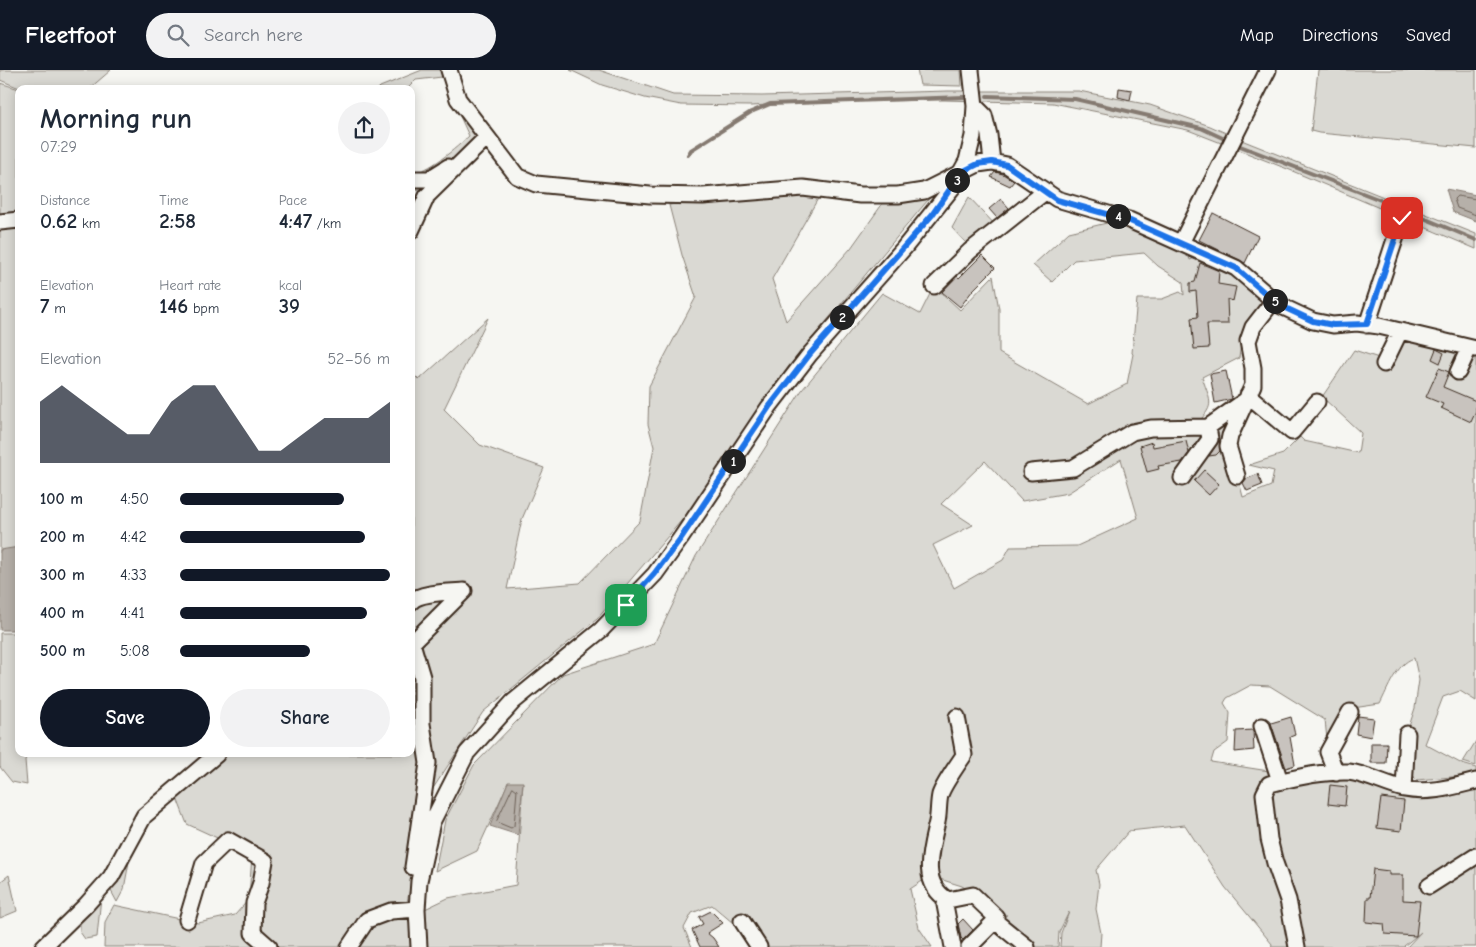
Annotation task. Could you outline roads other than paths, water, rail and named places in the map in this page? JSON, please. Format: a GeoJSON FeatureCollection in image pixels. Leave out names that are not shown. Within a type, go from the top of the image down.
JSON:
{"type":"FeatureCollection","features":[{"type":"Feature","properties":{"kind":"street"},"geometry":{"type":"LineString","coordinates":[[449,70],[458,99],[517,176],[536,184],[650,195],[703,196],[803,188],[860,195],[898,195],[924,191],[978,164],[992,162],[1007,165],[1057,200],[1128,220],[1236,268],[1279,305],[1313,321],[1333,325],[1367,324],[1472,349],[1458,372]]}},
{"type":"Feature","properties":{"kind":"street"},"geometry":{"type":"LineString","coordinates":[[419,947],[417,909],[419,881],[432,822],[467,753],[513,702],[601,630],[654,574],[769,407],[810,354],[932,215],[962,172],[967,161],[973,136],[975,106],[971,70]]}},
{"type":"Feature","properties":{"kind":"street"},"geometry":{"type":"LineString","coordinates":[[1181,243],[1268,70]]}},
{"type":"Feature","properties":{"kind":"street"},"geometry":{"type":"LineString","coordinates":[[975,106],[984,115],[990,135],[992,162]]}},
{"type":"Feature","properties":{"kind":"street"},"geometry":{"type":"LineString","coordinates":[[415,222],[427,196],[487,137]]}},
{"type":"Feature","properties":{"kind":"street"},"geometry":{"type":"LineString","coordinates":[[415,179],[429,178],[470,153]]}},
{"type":"Feature","properties":{"kind":"street"},"geometry":{"type":"LineString","coordinates":[[934,286],[970,251],[1046,191]]}},
{"type":"Feature","properties":{"kind":"street"},"geometry":{"type":"LineString","coordinates":[[1367,324],[1402,218]]}},
{"type":"Feature","properties":{"kind":"street"},"geometry":{"type":"LineString","coordinates":[[0,222],[15,220]]}},
{"type":"Feature","properties":{"kind":"street"},"geometry":{"type":"LineString","coordinates":[[1237,476],[1228,446],[1230,436],[1253,385],[1253,368],[1248,340],[1253,326],[1274,300]]}},
{"type":"Feature","properties":{"kind":"street"},"geometry":{"type":"LineString","coordinates":[[1384,364],[1400,331]]}},
{"type":"Feature","properties":{"kind":"street"},"geometry":{"type":"LineString","coordinates":[[1247,397],[1292,432],[1317,402]]}},
{"type":"Feature","properties":{"kind":"street"},"geometry":{"type":"LineString","coordinates":[[1031,472],[1073,468],[1132,432],[1151,428],[1208,427],[1247,397]]}},
{"type":"Feature","properties":{"kind":"street"},"geometry":{"type":"LineString","coordinates":[[1182,478],[1210,439],[1208,427]]}},
{"type":"Feature","properties":{"kind":"street"},"geometry":{"type":"LineString","coordinates":[[415,598],[464,591],[415,640]]}},
{"type":"Feature","properties":{"kind":"street"},"geometry":{"type":"LineString","coordinates":[[415,653],[422,677],[422,724],[428,763],[412,871],[419,881]]}},
{"type":"Feature","properties":{"kind":"street"},"geometry":{"type":"LineString","coordinates":[[1336,773],[1328,752],[1350,712]]}},
{"type":"Feature","properties":{"kind":"street"},"geometry":{"type":"LineString","coordinates":[[948,900],[939,894],[934,886],[930,876],[929,857],[938,819],[940,794],[964,755],[958,717]]}},
{"type":"Feature","properties":{"kind":"street"},"geometry":{"type":"LineString","coordinates":[[1262,726],[1280,782]]}},
{"type":"Feature","properties":{"kind":"street"},"geometry":{"type":"LineString","coordinates":[[1404,789],[1407,734]]}},
{"type":"Feature","properties":{"kind":"street"},"geometry":{"type":"LineString","coordinates":[[43,947],[86,905],[111,877],[144,816],[213,757]]}},
{"type":"Feature","properties":{"kind":"street"},"geometry":{"type":"LineString","coordinates":[[1297,947],[1288,900],[1269,839],[1264,794],[1269,784],[1306,775],[1350,772],[1404,789],[1424,792],[1470,783],[1476,771]]}},
{"type":"Feature","properties":{"kind":"street"},"geometry":{"type":"LineString","coordinates":[[187,920],[204,863],[228,840],[265,861],[261,883],[254,903],[253,934],[269,947]]}},
{"type":"Feature","properties":{"kind":"street"},"geometry":{"type":"LineString","coordinates":[[1429,886],[1476,856]]}},
{"type":"Feature","properties":{"kind":"street"},"geometry":{"type":"LineString","coordinates":[[952,947],[945,905],[948,900],[973,894],[996,917],[995,921],[1027,947]]}},
{"type":"Feature","properties":{"kind":"street"},"geometry":{"type":"LineString","coordinates":[[349,947],[367,920],[391,911],[417,909]]}},
{"type":"Feature","properties":{"kind":"street"},"geometry":{"type":"LineString","coordinates":[[742,921],[759,947]]}},
{"type":"Feature","properties":{"kind":"street"},"geometry":{"type":"LineString","coordinates":[[969,947],[995,921]]}},
{"type":"Feature","properties":{"kind":"water"},"geometry":{"type":"Polygon","coordinates":[[[1446,189],[1476,195],[1476,221],[1453,212],[1446,189]]]}},
{"type":"Feature","properties":{"kind":"water"},"geometry":{"type":"Polygon","coordinates":[[[15,548],[15,630],[0,630],[0,550],[15,548]]]}},
{"type":"Feature","properties":{"kind":"water"},"geometry":{"type":"Polygon","coordinates":[[[508,782],[523,782],[518,835],[490,826],[508,782]]]}},
{"type":"Feature","properties":{"kind":"waterway"},"geometry":{"type":"LineString","coordinates":[[987,96],[1075,99],[1201,128],[1229,141]]}},
{"type":"Feature","properties":{"kind":"waterway"},"geometry":{"type":"LineString","coordinates":[[688,155],[691,150],[751,112],[770,104],[964,97]]}},
{"type":"Feature","properties":{"kind":"waterway"},"geometry":{"type":"LineString","coordinates":[[1235,144],[1383,201],[1476,240]]}}]}
